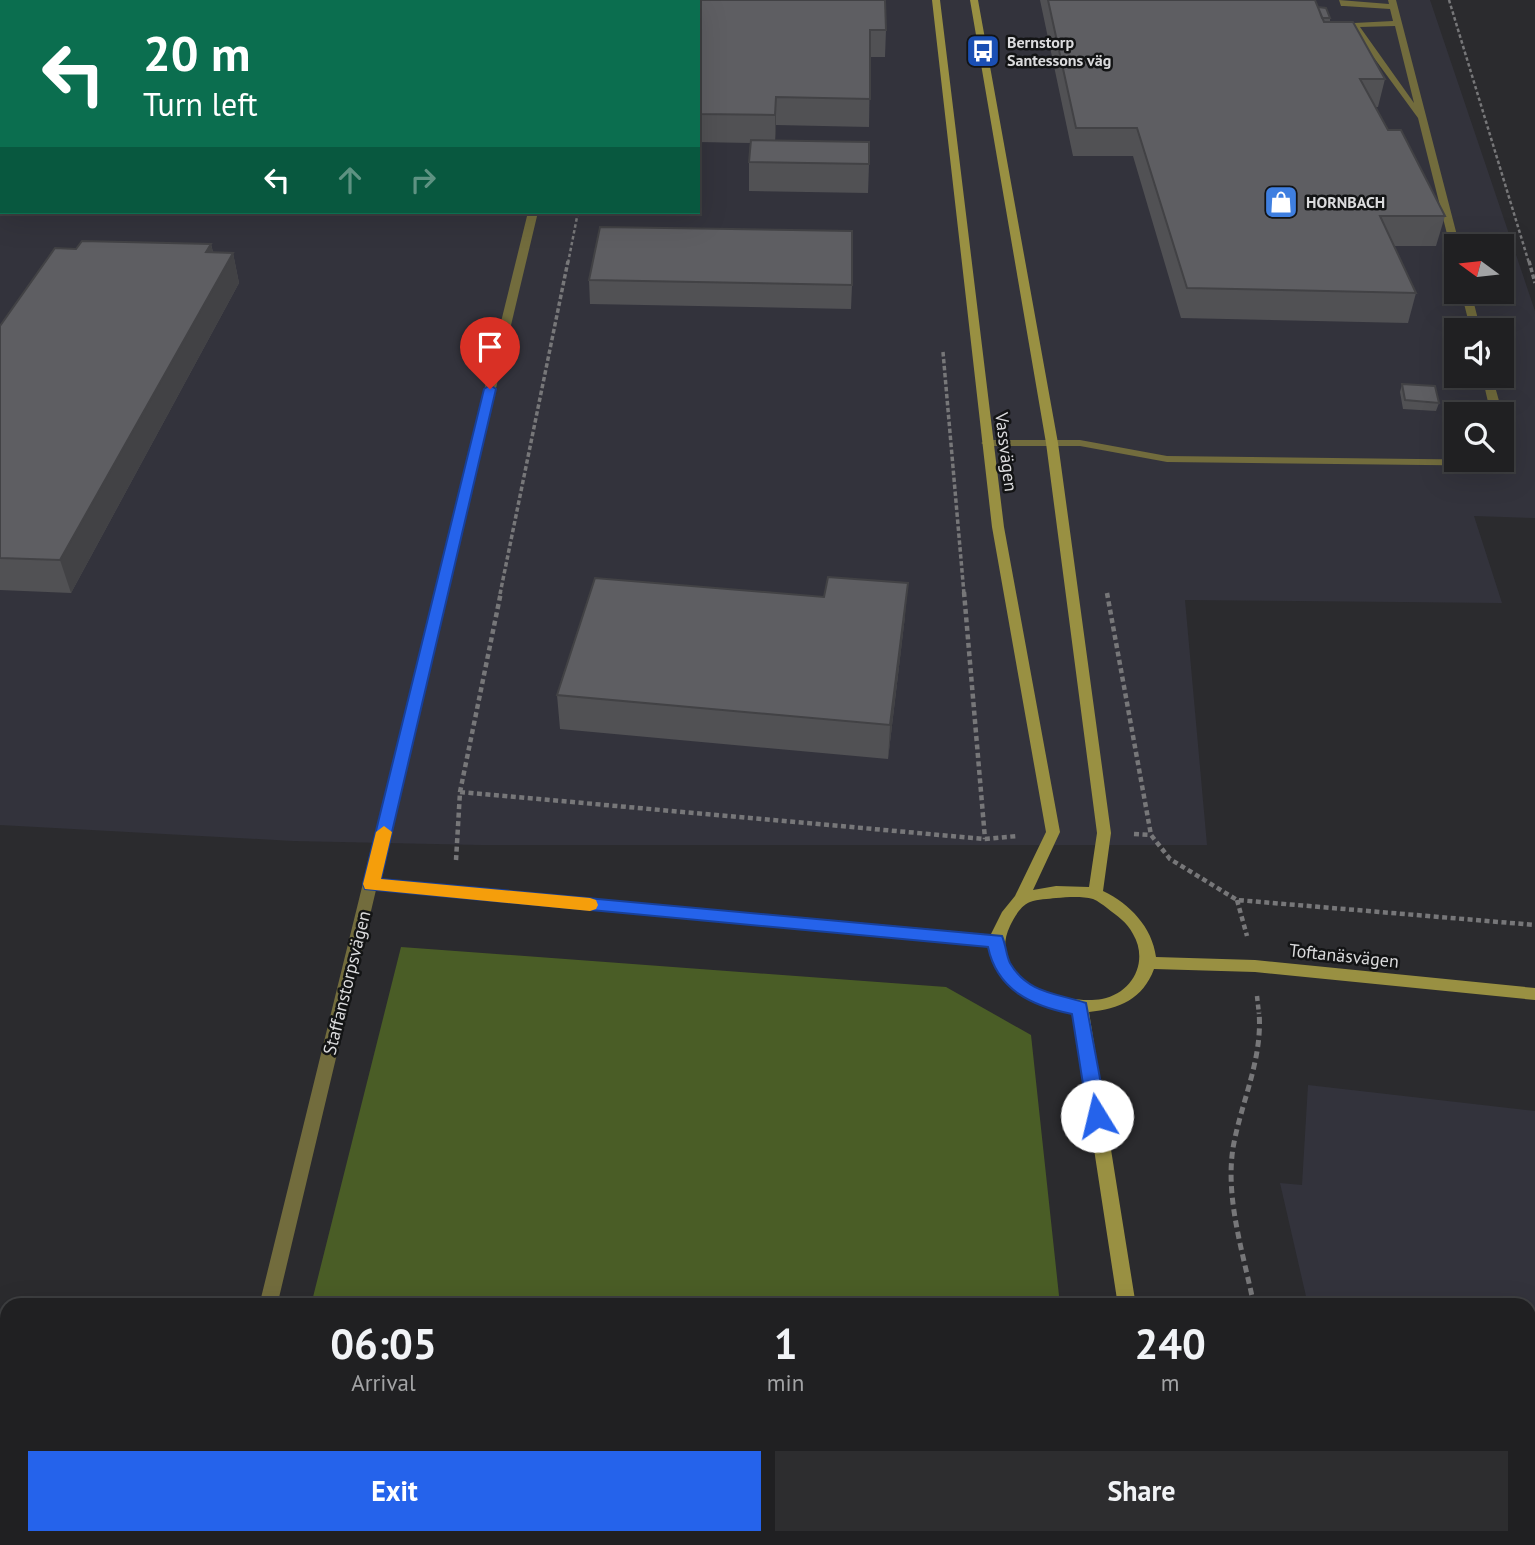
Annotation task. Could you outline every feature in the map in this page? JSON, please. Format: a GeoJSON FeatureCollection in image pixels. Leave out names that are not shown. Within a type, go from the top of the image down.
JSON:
{"type":"FeatureCollection","features":[{"type":"Feature","properties":{"kind":"street","name":"Vassvägen"},"geometry":{"type":"LineString","coordinates":[[936,0],[1000,540],[1054,832]]}},
{"type":"Feature","properties":{"kind":"street"},"geometry":{"type":"LineString","coordinates":[[974,0],[1052,443],[1104,833],[1095,894]]}},
{"type":"Feature","properties":{"kind":"street"},"geometry":{"type":"LineString","coordinates":[[1343,0],[1344,4],[1392,3],[1452,234]]}},
{"type":"Feature","properties":{"kind":"street"},"geometry":{"type":"LineString","coordinates":[[1398,23],[1354,25],[1425,124]]}},
{"type":"Feature","properties":{"kind":"street","name":"Staffanstorpsvägen"},"geometry":{"type":"LineString","coordinates":[[270,1298],[533,214]]}},
{"type":"Feature","properties":{"kind":"street"},"geometry":{"type":"LineString","coordinates":[[987,443],[1080,443],[1167,459],[1444,463]]}},
{"type":"Feature","properties":{"kind":"street"},"geometry":{"type":"LineString","coordinates":[[1022,898],[1056,892],[1095,894],[1118,907],[1136,923],[1147,943],[1150,963],[1139,986],[1121,1000],[1080,1008],[1048,1002],[1024,990],[1013,981],[1000,961],[996,941],[1000,924],[1022,898],[1054,832]]}},
{"type":"Feature","properties":{"kind":"street"},"geometry":{"type":"LineString","coordinates":[[371,884],[996,941]]}},
{"type":"Feature","properties":{"kind":"street","name":"Toftanäsvägen"},"geometry":{"type":"LineString","coordinates":[[1150,963],[1255,966],[1535,994]]}},
{"type":"Feature","properties":{"kind":"street"},"geometry":{"type":"LineString","coordinates":[[1080,1008],[1126,1298]]}},
{"type":"Feature","properties":{"kind":"path"},"geometry":{"type":"LineString","coordinates":[[1449,0],[1535,283]]}},
{"type":"Feature","properties":{"kind":"path"},"geometry":{"type":"LineString","coordinates":[[454,893],[460,792],[578,214]]}},
{"type":"Feature","properties":{"kind":"path"},"geometry":{"type":"LineString","coordinates":[[943,352],[985,839]]}},
{"type":"Feature","properties":{"kind":"path"},"geometry":{"type":"LineString","coordinates":[[460,792],[985,839],[1054,832]]}},
{"type":"Feature","properties":{"kind":"path"},"geometry":{"type":"LineString","coordinates":[[1104,833],[1151,835]]}},
{"type":"Feature","properties":{"kind":"path"},"geometry":{"type":"LineString","coordinates":[[1252,1298],[1231,1200],[1233,1149],[1252,1074],[1260,1027],[1255,966],[1237,900],[1535,925]]}},
{"type":"Feature","properties":{"kind":"shaded area"},"geometry":{"type":"Polygon","coordinates":[[[700,0],[1430,0],[1509,234],[1444,234],[1444,304],[1514,304],[1514,249],[1535,311],[1535,518],[1474,516],[1502,603],[1185,600],[1207,845],[481,845],[293,841],[0,825],[0,214],[700,214],[700,0]]]}},
{"type":"Feature","properties":{"kind":"shaded area"},"geometry":{"type":"Polygon","coordinates":[[[1308,1085],[1535,1111],[1535,1298],[1306,1298],[1280,1183],[1302,1185],[1308,1085]]]}},
{"type":"Feature","properties":{"kind":"green space"},"geometry":{"type":"Polygon","coordinates":[[[401,947],[946,987],[1031,1035],[1059,1298],[313,1298],[401,947]]]}},
{"type":"Feature","properties":{"kind":"building"},"geometry":{"type":"Polygon","coordinates":[[[700,0],[885,0],[886,30],[870,30],[870,99],[776,97],[775,115],[700,114],[700,0]]]}},
{"type":"Feature","properties":{"kind":"building","name":"HORNBACH"},"geometry":{"type":"Polygon","coordinates":[[[1048,0],[1315,0],[1324,22],[1353,22],[1385,79],[1360,79],[1388,130],[1401,130],[1445,216],[1380,216],[1416,293],[1187,288],[1137,128],[1076,128],[1048,0]]]}},
{"type":"Feature","properties":{"kind":"building"},"geometry":{"type":"Polygon","coordinates":[[[1318,7],[1326,8],[1330,18],[1322,18],[1318,7]]]}},
{"type":"Feature","properties":{"kind":"building"},"geometry":{"type":"Polygon","coordinates":[[[751,140],[869,142],[869,164],[749,162],[751,140]]]}},
{"type":"Feature","properties":{"kind":"building"},"geometry":{"type":"Polygon","coordinates":[[[600,227],[852,231],[852,285],[589,280],[600,227]]]}},
{"type":"Feature","properties":{"kind":"building"},"geometry":{"type":"Polygon","coordinates":[[[82,241],[211,244],[206,252],[233,253],[60,560],[0,558],[0,326],[55,248],[76,249],[82,241]]]}},
{"type":"Feature","properties":{"kind":"building"},"geometry":{"type":"Polygon","coordinates":[[[1402,384],[1435,386],[1439,403],[1405,400],[1402,384]]]}},
{"type":"Feature","properties":{"kind":"building"},"geometry":{"type":"Polygon","coordinates":[[[828,577],[908,583],[890,725],[557,695],[595,578],[824,597],[828,577]]]}},
{"type":"Feature","properties":{"kind":"slow traffic"},"geometry":{"type":"LineString","coordinates":[[384,832],[371,884],[590,905]]}},
{"type":"Feature","properties":{"kind":"place","name":"Bernstorp Santessons väg"},"geometry":{"type":"Point","coordinates":[983,51]}},
{"type":"Feature","properties":{"kind":"place","name":"HORNBACH"},"geometry":{"type":"Point","coordinates":[1281,202]}},
{"type":"Feature","properties":{"kind":"route"},"geometry":{"type":"LineString","coordinates":[[490,389],[371,884],[996,941],[1000,961],[1013,981],[1024,990],[1048,1002],[1080,1008],[1097,1116]]}}]}
